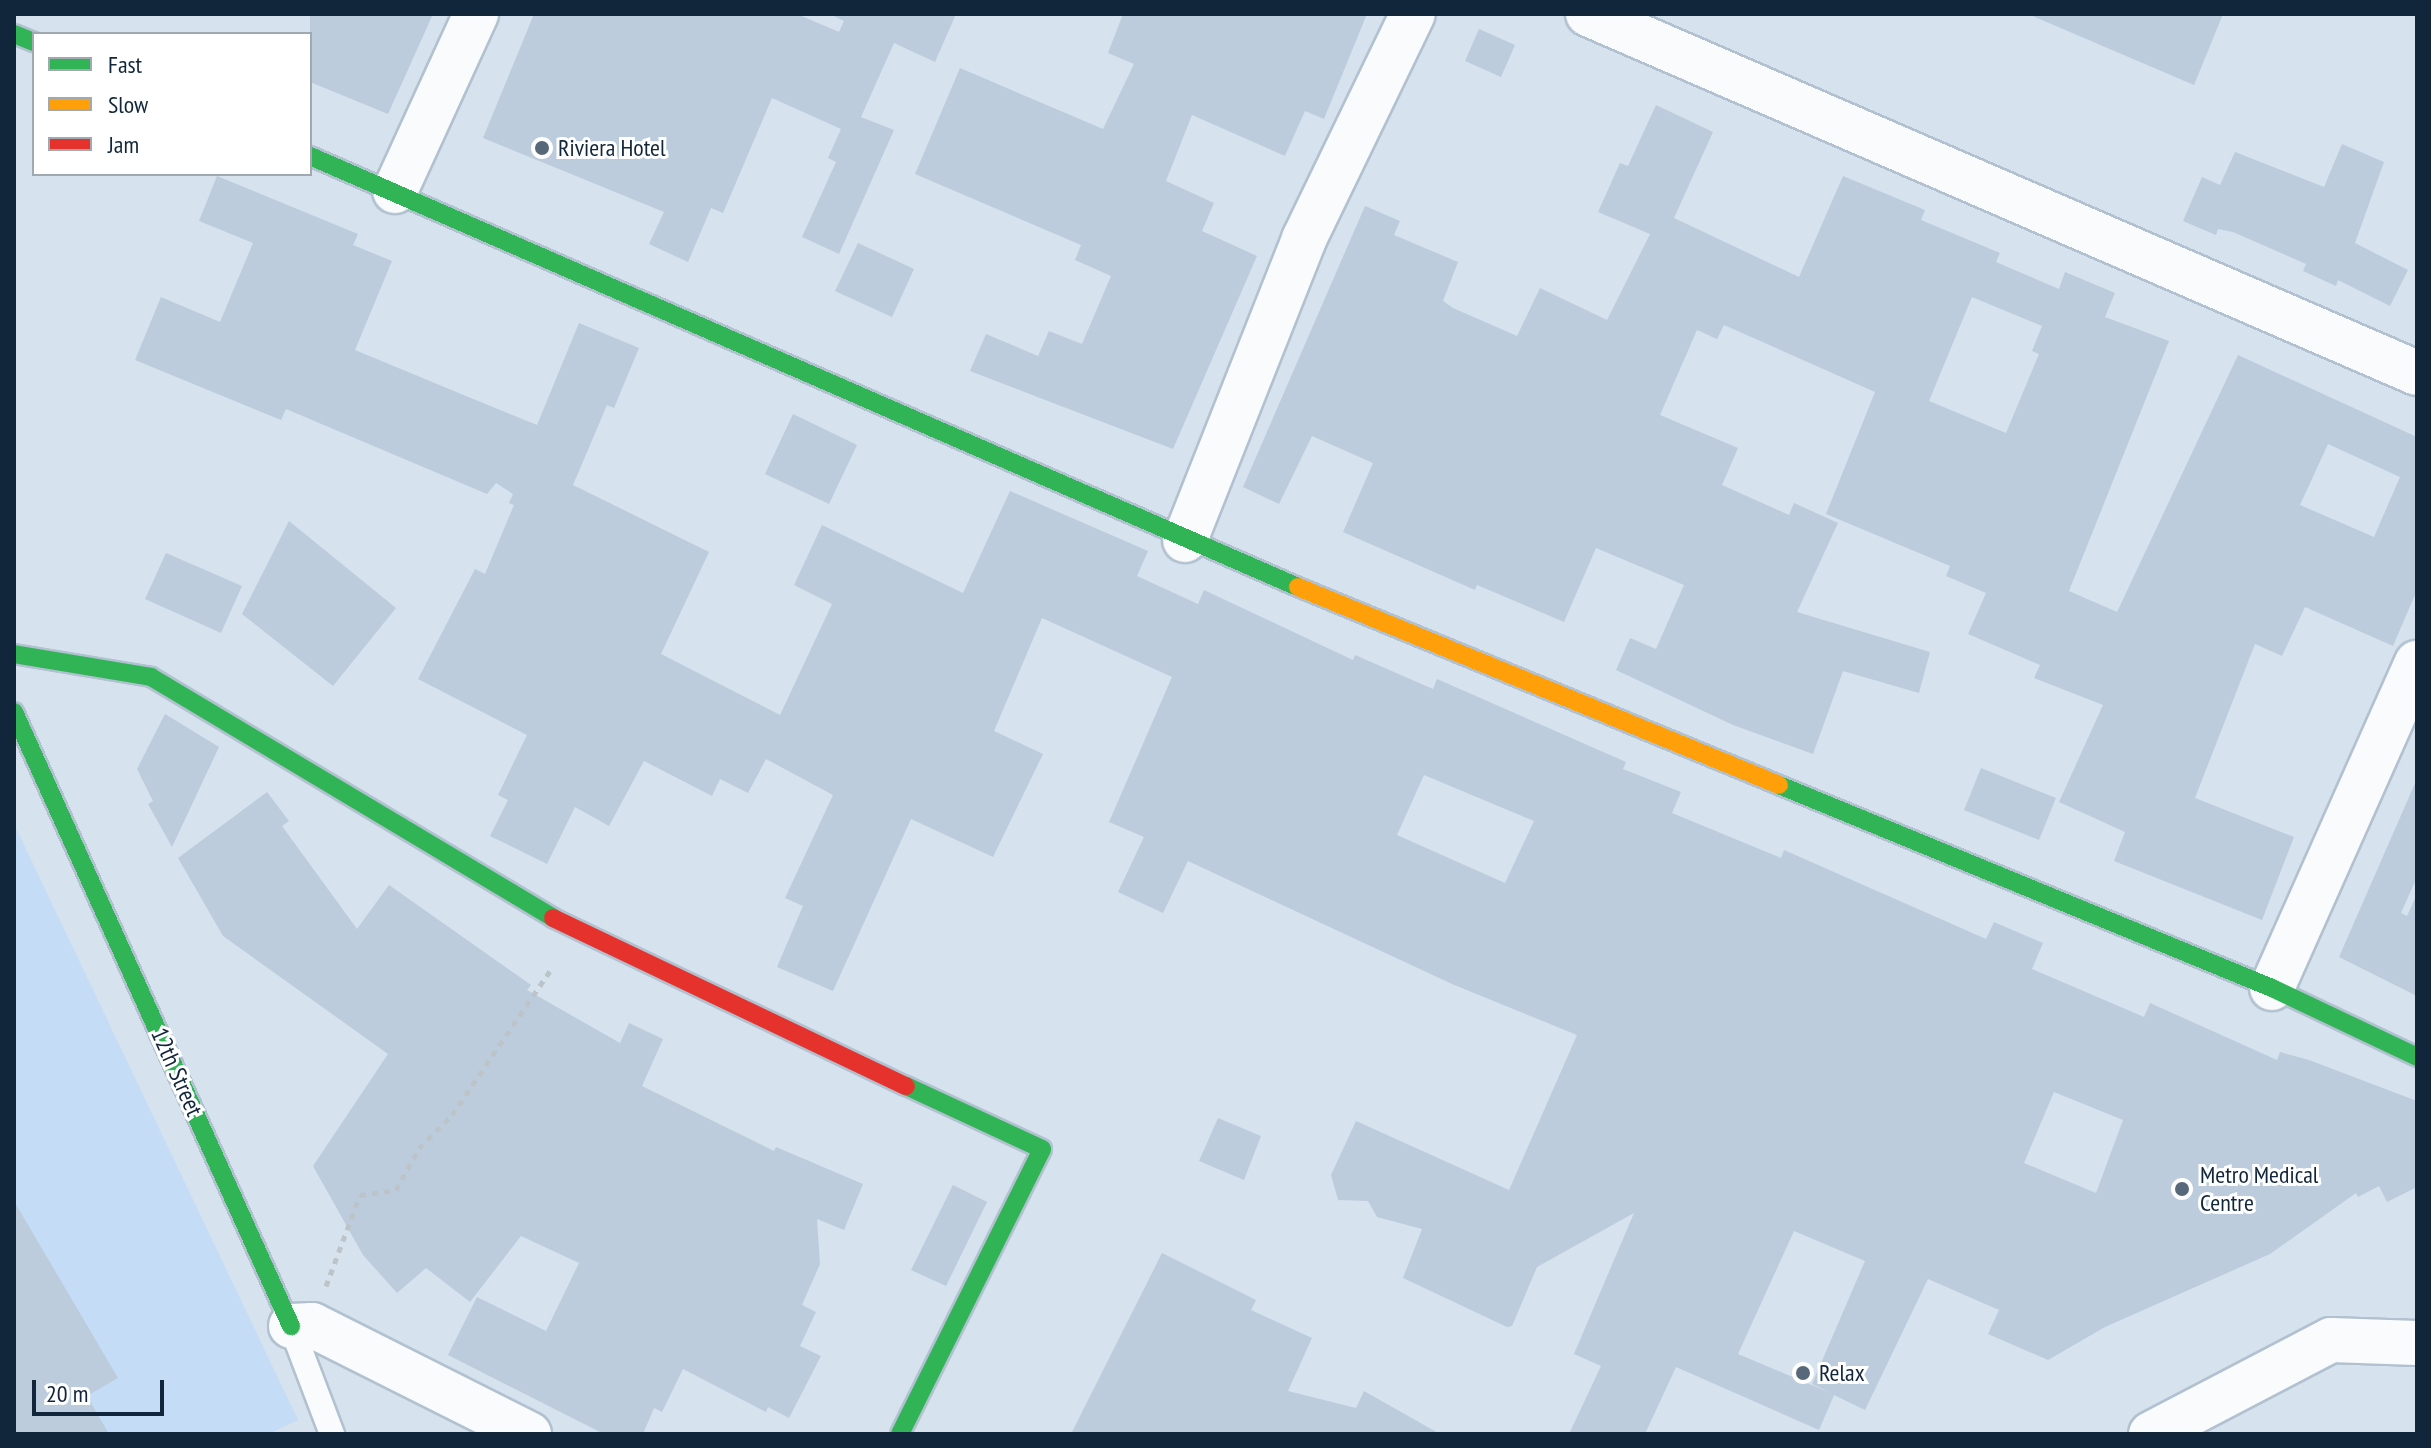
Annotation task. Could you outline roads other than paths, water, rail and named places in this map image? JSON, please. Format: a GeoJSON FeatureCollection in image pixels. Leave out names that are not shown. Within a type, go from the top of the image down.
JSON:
{"type":"FeatureCollection","features":[{"type":"Feature","properties":{"kind":"street"},"geometry":{"type":"LineString","coordinates":[[395,191],[476,14]]}},
{"type":"Feature","properties":{"kind":"street"},"geometry":{"type":"LineString","coordinates":[[1185,540],[1304,239],[1413,14]]}},
{"type":"Feature","properties":{"kind":"street"},"geometry":{"type":"LineString","coordinates":[[1588,14],[2417,373]]}},
{"type":"Feature","properties":{"kind":"street"},"geometry":{"type":"LineString","coordinates":[[312,157],[1185,540],[2272,988],[2417,1057]]}},
{"type":"Feature","properties":{"kind":"street"},"geometry":{"type":"LineString","coordinates":[[14,654],[151,677],[576,932],[1042,1149],[900,1434]]}},
{"type":"Feature","properties":{"kind":"street"},"geometry":{"type":"LineString","coordinates":[[2272,988],[2417,663]]}},
{"type":"Feature","properties":{"kind":"street","name":"12th Street"},"geometry":{"type":"LineString","coordinates":[[14,712],[302,1325]]}},
{"type":"Feature","properties":{"kind":"street"},"geometry":{"type":"LineString","coordinates":[[302,1325],[529,1434]]}},
{"type":"Feature","properties":{"kind":"street"},"geometry":{"type":"LineString","coordinates":[[2151,1434],[2331,1340],[2417,1343]]}},
{"type":"Feature","properties":{"kind":"lane","name":"12th Street"},"geometry":{"type":"LineString","coordinates":[[302,1325],[332,1434]]}},
{"type":"Feature","properties":{"kind":"place","name":"Riviera Hotel"},"geometry":{"type":"Point","coordinates":[542,148]}},
{"type":"Feature","properties":{"kind":"place","name":"Metro Medical Centre"},"geometry":{"type":"Point","coordinates":[2182,1189]}},
{"type":"Feature","properties":{"kind":"place","name":"Relax"},"geometry":{"type":"Point","coordinates":[1803,1373]}}]}
